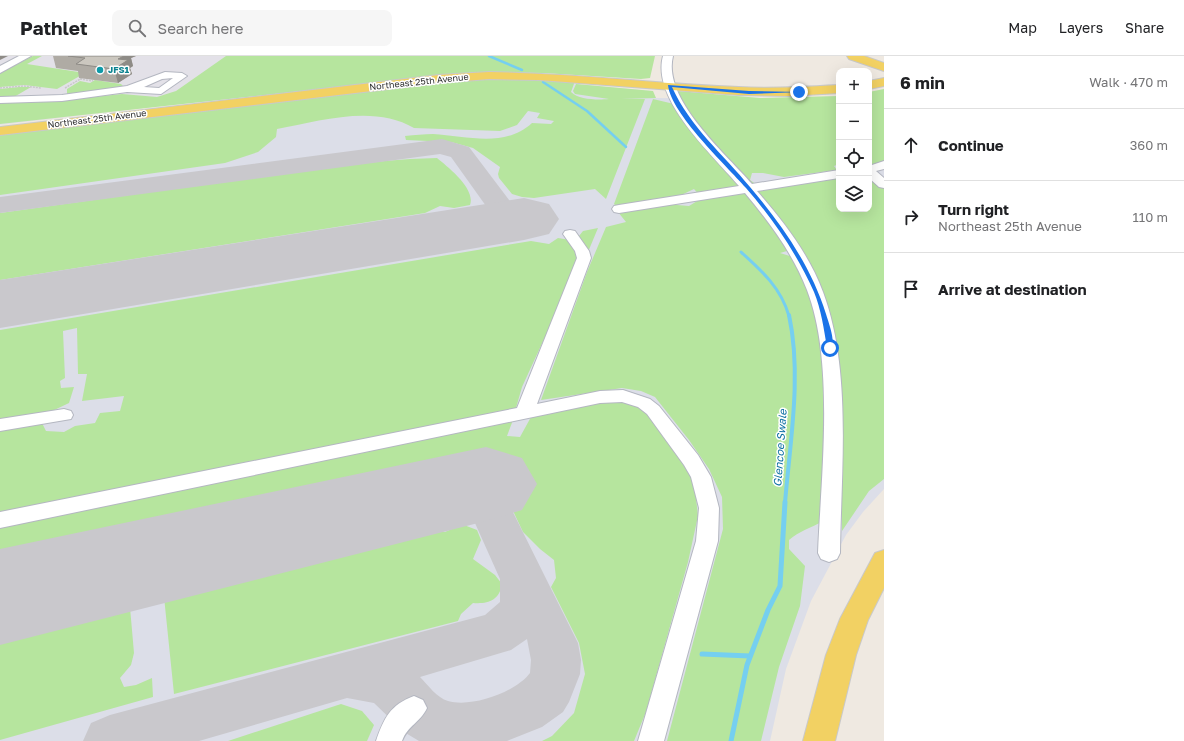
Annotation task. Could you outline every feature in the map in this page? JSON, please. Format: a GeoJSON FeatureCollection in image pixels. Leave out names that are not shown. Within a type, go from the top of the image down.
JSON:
{"type":"FeatureCollection","features":[{"type":"Feature","properties":{"kind":"main road"},"geometry":{"type":"LineString","coordinates":[[853,56],[884,67]]}},
{"type":"Feature","properties":{"kind":"main road","name":"Northeast 25th Avenue"},"geometry":{"type":"LineString","coordinates":[[0,131],[461,77],[540,75],[749,92],[836,90]]}},
{"type":"Feature","properties":{"kind":"main road"},"geometry":{"type":"LineString","coordinates":[[872,84],[884,82]]}},
{"type":"Feature","properties":{"kind":"main road"},"geometry":{"type":"LineString","coordinates":[[819,741],[844,648],[854,619],[884,561]]}},
{"type":"Feature","properties":{"kind":"street"},"geometry":{"type":"LineString","coordinates":[[0,70],[26,56]]}},
{"type":"Feature","properties":{"kind":"street"},"geometry":{"type":"LineString","coordinates":[[668,56],[666,65],[670,86],[679,107],[749,188],[787,238],[804,266],[817,293],[826,322],[830,348],[833,390],[829,553]]}},
{"type":"Feature","properties":{"kind":"street"},"geometry":{"type":"LineString","coordinates":[[0,100],[69,98],[127,89]]}},
{"type":"Feature","properties":{"kind":"street"},"geometry":{"type":"LineString","coordinates":[[872,168],[884,165]]}},
{"type":"Feature","properties":{"kind":"street"},"geometry":{"type":"LineString","coordinates":[[619,209],[836,174]]}},
{"type":"Feature","properties":{"kind":"street"},"geometry":{"type":"LineString","coordinates":[[872,175],[884,184]]}},
{"type":"Feature","properties":{"kind":"street"},"geometry":{"type":"LineString","coordinates":[[524,412],[584,258],[582,251],[570,234]]}},
{"type":"Feature","properties":{"kind":"street"},"geometry":{"type":"LineString","coordinates":[[0,520],[524,412],[611,396],[634,399],[653,410],[691,460],[700,477],[709,508],[707,541],[651,741]]}},
{"type":"Feature","properties":{"kind":"street"},"geometry":{"type":"LineString","coordinates":[[0,424],[64,415]]}},
{"type":"Feature","properties":{"kind":"street"},"geometry":{"type":"LineString","coordinates":[[388,741],[395,724],[414,708]]}},
{"type":"Feature","properties":{"kind":"path"},"geometry":{"type":"LineString","coordinates":[[62,89],[81,79],[91,80]]}},
{"type":"Feature","properties":{"kind":"path"},"geometry":{"type":"LineString","coordinates":[[0,88],[24,86],[45,88]]}},
{"type":"Feature","properties":{"kind":"shaded area"},"geometry":{"type":"Polygon","coordinates":[[[0,56],[246,56],[176,104],[0,125],[0,56]]]}},
{"type":"Feature","properties":{"kind":"shaded area"},"geometry":{"type":"Polygon","coordinates":[[[573,84],[651,91],[654,98],[836,100],[836,212],[872,212],[872,96],[884,94],[884,489],[863,512],[846,535],[811,601],[786,669],[770,741],[0,741],[0,139],[573,84]]]}},
{"type":"Feature","properties":{"kind":"green space"},"geometry":{"type":"Polygon","coordinates":[[[33,56],[42,56],[27,64],[85,73],[57,89],[24,85],[0,87],[0,73],[33,56]]]}},
{"type":"Feature","properties":{"kind":"green space"},"geometry":{"type":"Polygon","coordinates":[[[226,56],[655,56],[650,78],[641,79],[543,73],[477,72],[0,124],[0,102],[54,101],[122,94],[157,97],[176,91],[226,56]]]}},
{"type":"Feature","properties":{"kind":"green space"},"geometry":{"type":"Polygon","coordinates":[[[482,78],[575,81],[571,92],[579,97],[589,99],[609,99],[575,94],[573,91],[576,84],[653,91],[656,98],[621,99],[645,99],[606,199],[595,189],[534,198],[512,194],[499,178],[498,174],[500,167],[473,148],[451,142],[406,140],[405,136],[433,134],[485,139],[498,138],[510,136],[521,131],[532,123],[551,124],[554,121],[537,118],[540,113],[528,111],[517,125],[500,131],[414,128],[398,121],[382,117],[346,116],[277,129],[276,137],[258,152],[225,163],[0,195],[0,135],[482,78]]]}},
{"type":"Feature","properties":{"kind":"green space"},"geometry":{"type":"Polygon","coordinates":[[[95,80],[121,84],[123,86],[67,96],[67,89],[80,81],[90,83],[95,80]]]}},
{"type":"Feature","properties":{"kind":"green space"},"geometry":{"type":"Polygon","coordinates":[[[31,87],[14,97],[0,97],[0,89],[31,87]]]}},
{"type":"Feature","properties":{"kind":"green space"},"geometry":{"type":"Polygon","coordinates":[[[884,89],[884,163],[872,165],[872,104],[872,91],[884,89]]]}},
{"type":"Feature","properties":{"kind":"green space"},"geometry":{"type":"Polygon","coordinates":[[[678,91],[760,98],[836,96],[836,165],[834,166],[836,170],[784,177],[763,173],[752,173],[750,180],[757,185],[836,176],[836,212],[872,212],[872,180],[884,188],[884,479],[869,491],[842,531],[842,398],[833,327],[809,264],[700,127],[683,103],[678,91]]]}},
{"type":"Feature","properties":{"kind":"green space"},"geometry":{"type":"Polygon","coordinates":[[[653,99],[674,104],[746,191],[788,245],[787,251],[780,253],[793,257],[813,296],[826,383],[823,521],[789,540],[789,549],[805,566],[800,606],[779,667],[761,741],[667,741],[723,529],[722,497],[709,469],[689,440],[655,397],[641,391],[622,388],[541,400],[587,272],[606,227],[626,222],[618,212],[665,204],[689,206],[702,198],[694,189],[677,197],[616,206],[614,204],[653,99]]]}},
{"type":"Feature","properties":{"kind":"green space"},"geometry":{"type":"Polygon","coordinates":[[[437,158],[465,185],[471,199],[470,205],[454,208],[440,206],[425,213],[0,280],[0,213],[359,163],[437,158]]]}},
{"type":"Feature","properties":{"kind":"green space"},"geometry":{"type":"Polygon","coordinates":[[[598,228],[588,252],[579,236],[583,231],[598,228]]]}},
{"type":"Feature","properties":{"kind":"green space"},"geometry":{"type":"Polygon","coordinates":[[[558,238],[570,240],[579,251],[579,263],[522,387],[516,408],[0,514],[0,430],[42,423],[46,431],[64,432],[75,426],[95,423],[100,413],[120,411],[124,396],[82,401],[87,374],[78,374],[77,328],[63,331],[65,378],[60,381],[61,388],[74,387],[69,403],[48,413],[0,420],[0,330],[531,241],[549,244],[558,238]]]}},
{"type":"Feature","properties":{"kind":"green space"},"geometry":{"type":"Polygon","coordinates":[[[603,401],[620,401],[636,405],[649,416],[694,480],[698,516],[688,562],[646,712],[634,741],[542,741],[552,736],[574,713],[585,674],[579,643],[551,587],[556,578],[554,560],[540,549],[523,532],[489,460],[466,463],[0,568],[0,525],[513,420],[507,436],[520,437],[531,417],[603,401]]]}},
{"type":"Feature","properties":{"kind":"green space"},"geometry":{"type":"Polygon","coordinates":[[[464,525],[477,530],[481,540],[473,559],[495,575],[502,584],[501,590],[495,598],[488,602],[473,603],[461,614],[458,621],[174,694],[163,587],[417,526],[445,532],[464,525]]]}},
{"type":"Feature","properties":{"kind":"green space"},"geometry":{"type":"Polygon","coordinates":[[[129,596],[134,653],[131,665],[120,678],[124,687],[136,685],[152,678],[153,697],[0,740],[0,626],[129,596]]]}},
{"type":"Feature","properties":{"kind":"green space"},"geometry":{"type":"Polygon","coordinates":[[[341,704],[362,711],[374,725],[367,741],[228,741],[341,704]]]}},
{"type":"Feature","properties":{"kind":"building"},"geometry":{"type":"Polygon","coordinates":[[[68,56],[124,56],[118,59],[128,60],[114,69],[76,64],[85,58],[68,56]]]}},
{"type":"Feature","properties":{"kind":"waterway","name":"Glencoe Swale"},"geometry":{"type":"LineString","coordinates":[[489,56],[522,70]]}},
{"type":"Feature","properties":{"kind":"waterway","name":"Glencoe Swale"},"geometry":{"type":"LineString","coordinates":[[543,82],[587,111],[626,147]]}},
{"type":"Feature","properties":{"kind":"waterway","name":"Glencoe Swale"},"geometry":{"type":"LineString","coordinates":[[741,252],[776,288],[786,306],[789,316]]}},
{"type":"Feature","properties":{"kind":"waterway","name":"Glencoe Swale"},"geometry":{"type":"LineString","coordinates":[[785,503],[795,385],[795,361],[789,315]]}},
{"type":"Feature","properties":{"kind":"waterway","name":"Glencoe Swale"},"geometry":{"type":"LineString","coordinates":[[731,741],[747,665],[768,610],[780,586],[785,502]]}},
{"type":"Feature","properties":{"kind":"waterway","name":"Glencoe Swale"},"geometry":{"type":"LineString","coordinates":[[702,654],[750,656]]}},
{"type":"Feature","properties":{"kind":"taxiway"},"geometry":{"type":"LineString","coordinates":[[0,205],[442,146],[460,152],[511,221]]}},
{"type":"Feature","properties":{"kind":"taxiway"},"geometry":{"type":"LineString","coordinates":[[348,676],[368,678],[386,683],[397,690],[429,719],[442,725],[455,727],[469,727],[483,724],[524,710],[544,695],[551,685],[555,674],[556,660],[553,643],[479,485]]}},
{"type":"Feature","properties":{"kind":"taxiway"},"geometry":{"type":"LineString","coordinates":[[110,741],[494,635],[509,625],[519,613],[524,599],[523,580]]}},
{"type":"Feature","properties":{"kind":"runway"},"geometry":{"type":"LineString","coordinates":[[0,304],[524,219]]}},
{"type":"Feature","properties":{"kind":"runway"},"geometry":{"type":"LineString","coordinates":[[0,597],[486,484]]}},
{"type":"Feature","properties":{"kind":"place","name":"JFS1"},"geometry":{"type":"Point","coordinates":[100,70]}},
{"type":"Feature","properties":{"kind":"route"},"geometry":{"type":"LineString","coordinates":[[799,92],[749,92],[670,86],[679,107],[700,134],[749,188],[791,244],[817,293],[826,322],[830,348]]}}]}
